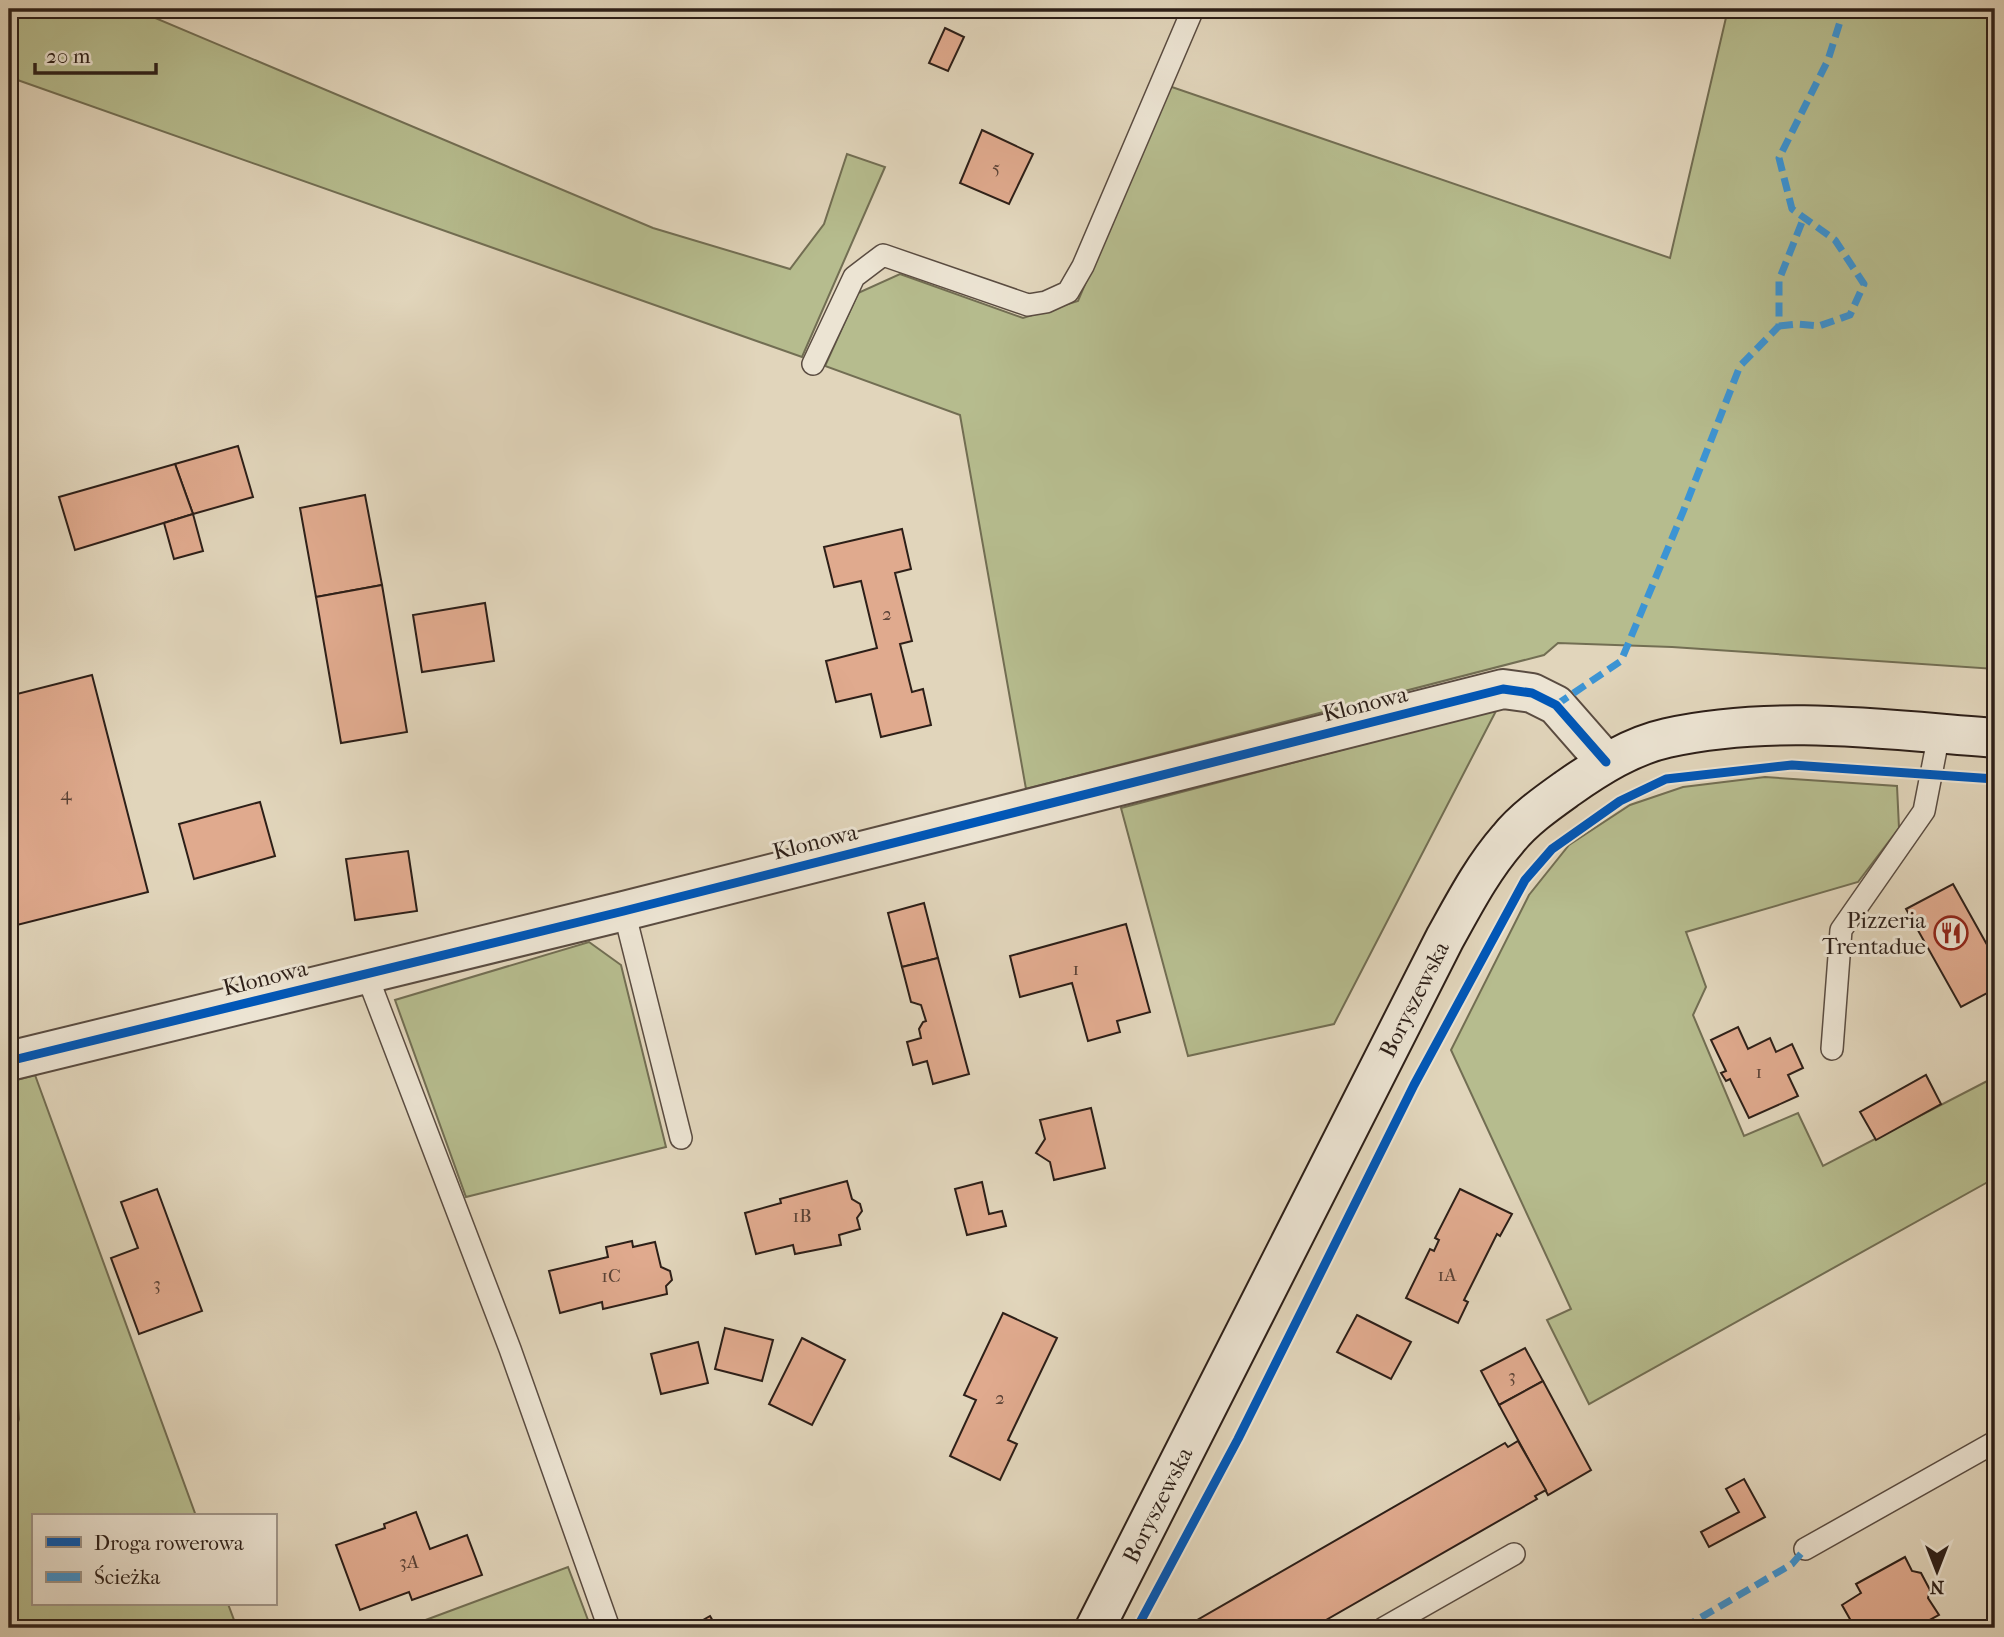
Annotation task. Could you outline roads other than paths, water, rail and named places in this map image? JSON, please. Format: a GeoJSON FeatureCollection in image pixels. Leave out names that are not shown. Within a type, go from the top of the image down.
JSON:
{"type":"FeatureCollection","features":[{"type":"Feature","properties":{"kind":"street","name":"Klonowa"},"geometry":{"type":"LineString","coordinates":[[9,1061],[624,911],[1503,689],[1532,693],[1556,705],[1606,762]]}},
{"type":"Feature","properties":{"kind":"street","name":"Boryszewska"},"geometry":{"type":"LineString","coordinates":[[1095,1628],[1474,885],[1508,838],[1546,803],[1606,762],[1665,738],[1740,727],[1806,725],[1995,738]]}},
{"type":"Feature","properties":{"kind":"lane"},"geometry":{"type":"LineString","coordinates":[[813,364],[854,277],[883,255],[1028,305],[1046,302],[1068,292],[1083,266],[1193,9]]}},
{"type":"Feature","properties":{"kind":"lane"},"geometry":{"type":"LineString","coordinates":[[1832,1049],[1841,930],[1924,811],[1939,734]]}},
{"type":"Feature","properties":{"kind":"lane"},"geometry":{"type":"LineString","coordinates":[[624,911],[681,1138]]}},
{"type":"Feature","properties":{"kind":"lane"},"geometry":{"type":"LineString","coordinates":[[366,974],[510,1349],[609,1628]]}},
{"type":"Feature","properties":{"kind":"lane"},"geometry":{"type":"LineString","coordinates":[[1805,1549],[1995,1442]]}},
{"type":"Feature","properties":{"kind":"lane"},"geometry":{"type":"LineString","coordinates":[[1384,1628],[1514,1554]]}},
{"type":"Feature","properties":{"kind":"place","name":"Pizzeria Trentadue"},"geometry":{"type":"Point","coordinates":[1951,933]}}]}
